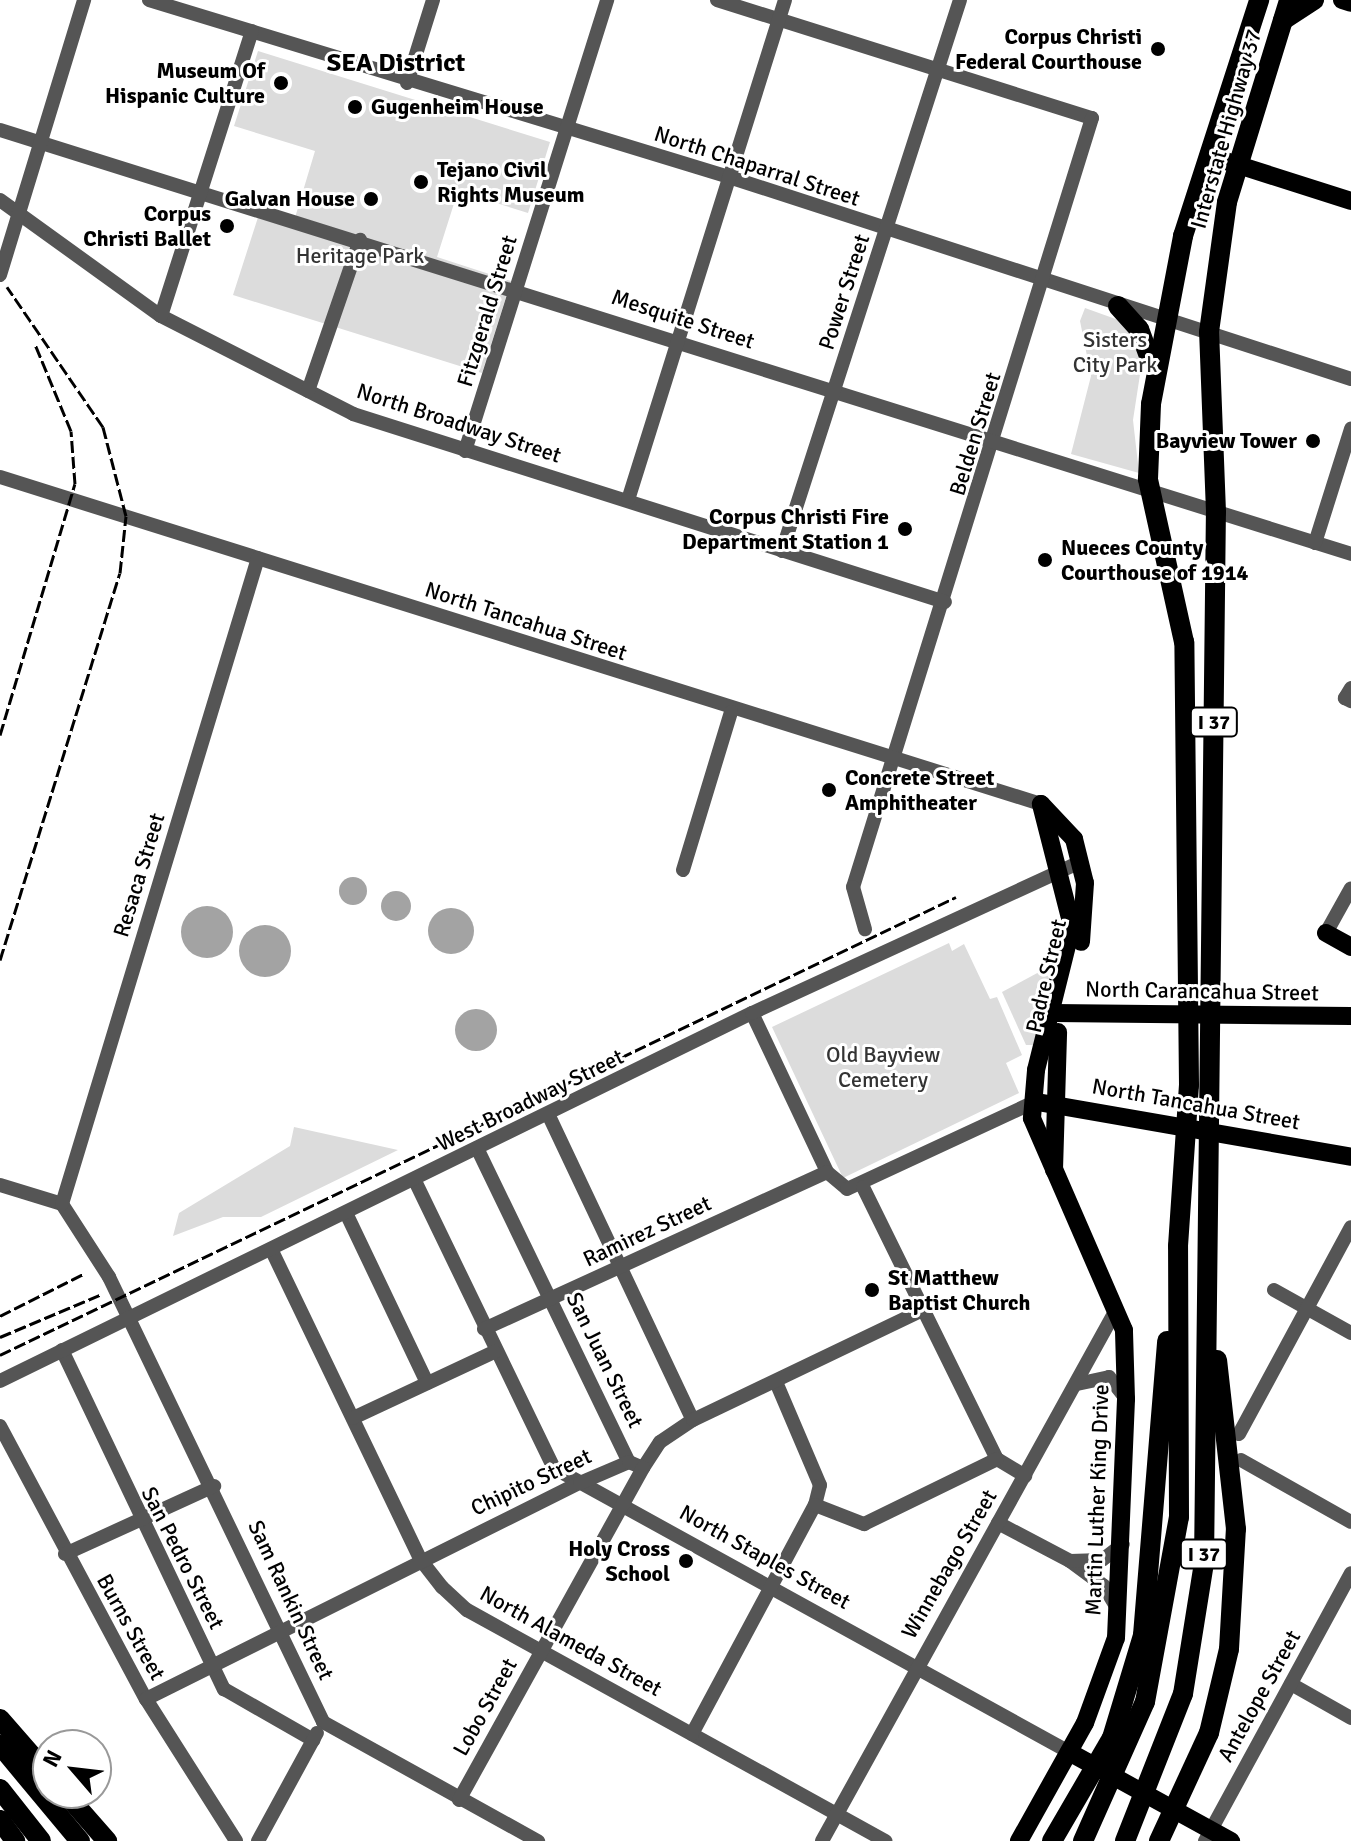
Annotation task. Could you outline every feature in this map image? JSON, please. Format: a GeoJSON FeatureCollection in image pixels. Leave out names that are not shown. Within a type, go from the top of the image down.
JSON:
{"type":"FeatureCollection","features":[{"type":"Feature","properties":{"kind":"highway","name":"Interstate Highway 37"},"geometry":{"type":"LineString","coordinates":[[1152,488],[1155,375],[1163,321],[1259,0]]}},
{"type":"Feature","properties":{"kind":"highway"},"geometry":{"type":"LineString","coordinates":[[1286,10],[1314,0]]}},
{"type":"Feature","properties":{"kind":"highway","name":"Interstate Highway 37"},"geometry":{"type":"LineString","coordinates":[[1216,512],[1209,332],[1218,244],[1286,10]]}},
{"type":"Feature","properties":{"kind":"highway"},"geometry":{"type":"LineString","coordinates":[[1118,306],[1139,329],[1155,375]]}},
{"type":"Feature","properties":{"kind":"highway","name":"I 37"},"geometry":{"type":"LineString","coordinates":[[1083,1841],[1142,1714],[1176,1553],[1178,1246],[1189,1072],[1184,642],[1152,488]]}},
{"type":"Feature","properties":{"kind":"highway","name":"I 37"},"geometry":{"type":"LineString","coordinates":[[1125,1841],[1183,1694],[1201,1588],[1216,512]]}},
{"type":"Feature","properties":{"kind":"highway"},"geometry":{"type":"LineString","coordinates":[[1159,1841],[1209,1733],[1235,1589],[1208,1231]]}},
{"type":"Feature","properties":{"kind":"highway"},"geometry":{"type":"LineString","coordinates":[[1054,1841],[1112,1738],[1143,1635],[1178,1246]]}},
{"type":"Feature","properties":{"kind":"highway"},"geometry":{"type":"LineString","coordinates":[[0,1719],[32,1756]]}},
{"type":"Feature","properties":{"kind":"highway"},"geometry":{"type":"LineString","coordinates":[[0,1745],[80,1841]]}},
{"type":"Feature","properties":{"kind":"highway"},"geometry":{"type":"LineString","coordinates":[[0,1789],[41,1841]]}},
{"type":"Feature","properties":{"kind":"highway"},"geometry":{"type":"LineString","coordinates":[[79,1809],[107,1841]]}},
{"type":"Feature","properties":{"kind":"highway"},"geometry":{"type":"LineString","coordinates":[[0,1820],[15,1841]]}},
{"type":"Feature","properties":{"kind":"main road"},"geometry":{"type":"LineString","coordinates":[[1342,0],[1351,3]]}},
{"type":"Feature","properties":{"kind":"main road"},"geometry":{"type":"LineString","coordinates":[[1210,156],[1351,201]]}},
{"type":"Feature","properties":{"kind":"main road","name":"Padre Street"},"geometry":{"type":"LineString","coordinates":[[1041,804],[1068,827],[1080,862],[1084,924],[1032,1103],[1035,1137],[1124,1330]]}},
{"type":"Feature","properties":{"kind":"main road","name":"Padre Street"},"geometry":{"type":"LineString","coordinates":[[1041,804],[1072,926],[1058,1013],[1051,1103],[1054,1181]]}},
{"type":"Feature","properties":{"kind":"main road"},"geometry":{"type":"LineString","coordinates":[[1326,933],[1351,947]]}},
{"type":"Feature","properties":{"kind":"main road","name":"North Carancahua Street"},"geometry":{"type":"LineString","coordinates":[[1058,1013],[1351,1016]]}},
{"type":"Feature","properties":{"kind":"main road","name":"North Tancahua Street"},"geometry":{"type":"LineString","coordinates":[[1032,1103],[1051,1103],[1351,1157]]}},
{"type":"Feature","properties":{"kind":"main road","name":"Martin Luther King Drive"},"geometry":{"type":"LineString","coordinates":[[1019,1841],[1074,1754],[1100,1690],[1119,1616],[1126,1399],[1124,1330]]}},
{"type":"Feature","properties":{"kind":"main road","name":"North Staples Street"},"geometry":{"type":"LineString","coordinates":[[1074,1754],[1205,1831],[1231,1841]]}},
{"type":"Feature","properties":{"kind":"street"},"geometry":{"type":"LineString","coordinates":[[0,275],[38,141],[84,0]]}},
{"type":"Feature","properties":{"kind":"street","name":"North Chaparral Street"},"geometry":{"type":"LineString","coordinates":[[149,0],[407,83],[729,177],[1163,321],[1209,332],[1351,379]]}},
{"type":"Feature","properties":{"kind":"street"},"geometry":{"type":"LineString","coordinates":[[407,83],[433,0]]}},
{"type":"Feature","properties":{"kind":"street","name":"Fitzgerald Street"},"geometry":{"type":"LineString","coordinates":[[465,451],[607,0]]}},
{"type":"Feature","properties":{"kind":"street"},"geometry":{"type":"LineString","coordinates":[[717,0],[938,67]]}},
{"type":"Feature","properties":{"kind":"street"},"geometry":{"type":"LineString","coordinates":[[628,500],[785,0]]}},
{"type":"Feature","properties":{"kind":"street","name":"Power Street"},"geometry":{"type":"LineString","coordinates":[[782,551],[960,0]]}},
{"type":"Feature","properties":{"kind":"street"},"geometry":{"type":"LineString","coordinates":[[161,316],[252,31]]}},
{"type":"Feature","properties":{"kind":"street","name":"Belden Street"},"geometry":{"type":"LineString","coordinates":[[865,929],[853,887],[997,442],[1092,118],[938,67]]}},
{"type":"Feature","properties":{"kind":"street","name":"Mesquite Street"},"geometry":{"type":"LineString","coordinates":[[0,130],[1152,488],[1216,512],[1351,554]]}},
{"type":"Feature","properties":{"kind":"street","name":"North Broadway Street"},"geometry":{"type":"LineString","coordinates":[[0,200],[161,316],[308,391],[465,451],[945,602]]}},
{"type":"Feature","properties":{"kind":"street"},"geometry":{"type":"LineString","coordinates":[[308,391],[360,240]]}},
{"type":"Feature","properties":{"kind":"street"},"geometry":{"type":"LineString","coordinates":[[1315,543],[1351,429]]}},
{"type":"Feature","properties":{"kind":"street","name":"North Tancahua Street"},"geometry":{"type":"LineString","coordinates":[[0,477],[731,712],[1041,804]]}},
{"type":"Feature","properties":{"kind":"street","name":"Resaca Street"},"geometry":{"type":"LineString","coordinates":[[62,1204],[258,558]]}},
{"type":"Feature","properties":{"kind":"street"},"geometry":{"type":"LineString","coordinates":[[683,870],[731,712]]}},
{"type":"Feature","properties":{"kind":"street","name":"West Broadway Street"},"geometry":{"type":"LineString","coordinates":[[0,1381],[416,1183],[477,1148],[549,1116],[752,1013],[1059,868],[1080,862]]}},
{"type":"Feature","properties":{"kind":"street"},"geometry":{"type":"LineString","coordinates":[[1326,933],[1351,888]]}},
{"type":"Feature","properties":{"kind":"street"},"geometry":{"type":"LineString","coordinates":[[752,1013],[827,1172],[847,1189],[863,1187],[1032,1103]]}},
{"type":"Feature","properties":{"kind":"street"},"geometry":{"type":"LineString","coordinates":[[549,1116],[693,1420]]}},
{"type":"Feature","properties":{"kind":"street","name":"San Juan Street"},"geometry":{"type":"LineString","coordinates":[[477,1148],[629,1462]]}},
{"type":"Feature","properties":{"kind":"street","name":"Ramirez Street"},"geometry":{"type":"LineString","coordinates":[[484,1329],[827,1172]]}},
{"type":"Feature","properties":{"kind":"street","name":"North Staples Street"},"geometry":{"type":"LineString","coordinates":[[416,1183],[544,1459],[580,1483],[1074,1754]]}},
{"type":"Feature","properties":{"kind":"street"},"geometry":{"type":"LineString","coordinates":[[0,1185],[62,1204]]}},
{"type":"Feature","properties":{"kind":"street"},"geometry":{"type":"LineString","coordinates":[[863,1187],[997,1459],[1025,1476]]}},
{"type":"Feature","properties":{"kind":"street","name":"Sam Rankin Street"},"geometry":{"type":"LineString","coordinates":[[62,1204],[133,1319],[323,1722]]}},
{"type":"Feature","properties":{"kind":"street"},"geometry":{"type":"LineString","coordinates":[[347,1215],[427,1383]]}},
{"type":"Feature","properties":{"kind":"street"},"geometry":{"type":"LineString","coordinates":[[1239,1434],[1351,1227]]}},
{"type":"Feature","properties":{"kind":"street","name":"North Alameda Street"},"geometry":{"type":"LineString","coordinates":[[272,1251],[420,1559],[467,1610],[886,1841]]}},
{"type":"Feature","properties":{"kind":"street"},"geometry":{"type":"LineString","coordinates":[[1274,1290],[1351,1333]]}},
{"type":"Feature","properties":{"kind":"street"},"geometry":{"type":"LineString","coordinates":[[629,1462],[643,1468],[660,1442],[693,1420],[925,1309]]}},
{"type":"Feature","properties":{"kind":"street","name":"Winnebago Street"},"geometry":{"type":"LineString","coordinates":[[822,1841],[1116,1310]]}},
{"type":"Feature","properties":{"kind":"street","name":"San Pedro Street"},"geometry":{"type":"LineString","coordinates":[[62,1350],[138,1521],[212,1663],[239,1704],[313,1740]]}},
{"type":"Feature","properties":{"kind":"street"},"geometry":{"type":"LineString","coordinates":[[353,1418],[494,1352]]}},
{"type":"Feature","properties":{"kind":"street"},"geometry":{"type":"LineString","coordinates":[[1074,1387],[1099,1374],[1126,1399]]}},
{"type":"Feature","properties":{"kind":"street"},"geometry":{"type":"LineString","coordinates":[[692,1734],[815,1505],[820,1485],[776,1382]]}},
{"type":"Feature","properties":{"kind":"street","name":"Burns Street"},"geometry":{"type":"LineString","coordinates":[[0,1426],[65,1554],[146,1699],[236,1841]]}},
{"type":"Feature","properties":{"kind":"street"},"geometry":{"type":"LineString","coordinates":[[815,1505],[864,1524],[997,1459]]}},
{"type":"Feature","properties":{"kind":"street"},"geometry":{"type":"LineString","coordinates":[[1241,1460],[1351,1522]]}},
{"type":"Feature","properties":{"kind":"street","name":"Chipito Street"},"geometry":{"type":"LineString","coordinates":[[146,1699],[212,1663],[283,1632],[420,1559],[629,1462]]}},
{"type":"Feature","properties":{"kind":"street","name":"Lobo Street"},"geometry":{"type":"LineString","coordinates":[[459,1800],[643,1468]]}},
{"type":"Feature","properties":{"kind":"street"},"geometry":{"type":"LineString","coordinates":[[65,1554],[214,1486]]}},
{"type":"Feature","properties":{"kind":"street"},"geometry":{"type":"LineString","coordinates":[[998,1523],[1070,1561],[1104,1586],[1119,1616]]}},
{"type":"Feature","properties":{"kind":"street"},"geometry":{"type":"LineString","coordinates":[[1070,1561],[1102,1560],[1123,1544]]}},
{"type":"Feature","properties":{"kind":"street","name":"Antelope Street"},"geometry":{"type":"LineString","coordinates":[[1205,1831],[1291,1684],[1351,1573]]}},
{"type":"Feature","properties":{"kind":"street"},"geometry":{"type":"LineString","coordinates":[[1291,1684],[1351,1718]]}},
{"type":"Feature","properties":{"kind":"street"},"geometry":{"type":"LineString","coordinates":[[258,1841],[323,1722],[538,1841]]}},
{"type":"Feature","properties":{"kind":"green space","name":"Heritage Park"},"geometry":{"type":"Polygon","coordinates":[[[258,51],[550,142],[528,213],[458,191],[437,257],[511,281],[482,373],[233,295],[260,211],[294,221],[315,151],[234,126],[258,51]]]}},
{"type":"Feature","properties":{"kind":"green space","name":"Sisters City Park"},"geometry":{"type":"Polygon","coordinates":[[[1085,308],[1124,322],[1143,355],[1133,420],[1139,473],[1071,454],[1091,376],[1080,321],[1085,308]]]}},
{"type":"Feature","properties":{"kind":"green space","name":"Old Bayview Cemetery"},"geometry":{"type":"Polygon","coordinates":[[[949,943],[952,951],[964,944],[990,999],[997,997],[1022,1055],[1006,1063],[1019,1093],[843,1178],[772,1027],[949,943]]]}},
{"type":"Feature","properties":{"kind":"green space"},"geometry":{"type":"Polygon","coordinates":[[[1041,971],[1051,977],[1035,1045],[1026,1045],[1002,992],[1041,971]]]}},
{"type":"Feature","properties":{"kind":"green space"},"geometry":{"type":"Polygon","coordinates":[[[294,1127],[398,1150],[261,1217],[223,1217],[173,1236],[179,1213],[290,1146],[294,1127]]]}},
{"type":"Feature","properties":{"kind":"shaded area"},"geometry":{"type":"Polygon","coordinates":[[[353,877],[363,881],[367,891],[363,901],[353,905],[343,901],[339,891],[343,881],[353,877]]]}},
{"type":"Feature","properties":{"kind":"shaded area"},"geometry":{"type":"Polygon","coordinates":[[[396,891],[402,892],[410,900],[410,912],[402,920],[396,921],[390,920],[382,912],[381,906],[382,900],[390,892],[396,891]]]}},
{"type":"Feature","properties":{"kind":"shaded area"},"geometry":{"type":"Polygon","coordinates":[[[207,906],[225,914],[233,932],[225,950],[207,958],[189,950],[181,932],[189,914],[207,906]]]}},
{"type":"Feature","properties":{"kind":"shaded area"},"geometry":{"type":"Polygon","coordinates":[[[451,908],[467,915],[474,931],[467,947],[451,954],[435,947],[428,931],[435,915],[451,908]]]}},
{"type":"Feature","properties":{"kind":"shaded area"},"geometry":{"type":"Polygon","coordinates":[[[265,925],[283,933],[291,951],[283,969],[265,977],[247,969],[239,951],[247,933],[265,925]]]}},
{"type":"Feature","properties":{"kind":"shaded area"},"geometry":{"type":"Polygon","coordinates":[[[476,1009],[491,1015],[497,1030],[491,1045],[476,1051],[461,1045],[455,1030],[461,1015],[476,1009]]]}},
{"type":"Feature","properties":{"kind":"railway"},"geometry":{"type":"LineString","coordinates":[[0,960],[120,573],[126,516],[103,427],[7,287]]}},
{"type":"Feature","properties":{"kind":"railway"},"geometry":{"type":"LineString","coordinates":[[0,735],[75,484],[71,431],[35,344]]}},
{"type":"Feature","properties":{"kind":"railway"},"geometry":{"type":"LineString","coordinates":[[0,1355],[956,897]]}},
{"type":"Feature","properties":{"kind":"railway"},"geometry":{"type":"LineString","coordinates":[[0,1316],[83,1274]]}},
{"type":"Feature","properties":{"kind":"railway"},"geometry":{"type":"LineString","coordinates":[[0,1337],[102,1294]]}},
{"type":"Feature","properties":{"kind":"place","name":"Corpus Christi Federal Courthouse"},"geometry":{"type":"Point","coordinates":[1158,49]}},
{"type":"Feature","properties":{"kind":"place","name":"Museum Of Hispanic Culture"},"geometry":{"type":"Point","coordinates":[281,83]}},
{"type":"Feature","properties":{"kind":"place","name":"Gugenheim House"},"geometry":{"type":"Point","coordinates":[355,107]}},
{"type":"Feature","properties":{"kind":"place","name":"Tejano Civil Rights Museum"},"geometry":{"type":"Point","coordinates":[421,182]}},
{"type":"Feature","properties":{"kind":"place","name":"Galvan House"},"geometry":{"type":"Point","coordinates":[371,199]}},
{"type":"Feature","properties":{"kind":"place","name":"Corpus Christi Ballet"},"geometry":{"type":"Point","coordinates":[227,226]}},
{"type":"Feature","properties":{"kind":"place","name":"Bayview Tower"},"geometry":{"type":"Point","coordinates":[1313,441]}},
{"type":"Feature","properties":{"kind":"place","name":"Corpus Christi Fire Department Station 1"},"geometry":{"type":"Point","coordinates":[905,529]}},
{"type":"Feature","properties":{"kind":"place","name":"Nueces County Courthouse of 1914"},"geometry":{"type":"Point","coordinates":[1045,560]}},
{"type":"Feature","properties":{"kind":"place","name":"Concrete Street Amphitheater"},"geometry":{"type":"Point","coordinates":[829,790]}},
{"type":"Feature","properties":{"kind":"place","name":"St Matthew Baptist Church"},"geometry":{"type":"Point","coordinates":[872,1290]}},
{"type":"Feature","properties":{"kind":"place","name":"Holy Cross School"},"geometry":{"type":"Point","coordinates":[686,1561]}},
{"type":"Feature","properties":{"kind":"district","name":"SEA District"},"geometry":{"type":"Point","coordinates":[396,64]}}]}
